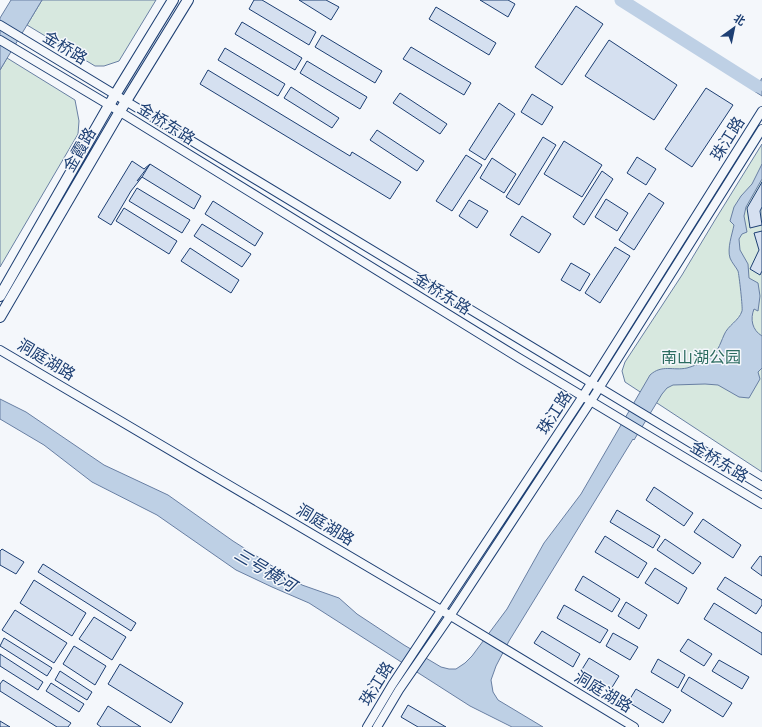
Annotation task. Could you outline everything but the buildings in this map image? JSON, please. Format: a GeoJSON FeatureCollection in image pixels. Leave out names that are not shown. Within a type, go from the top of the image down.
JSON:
{"type":"FeatureCollection","features":[{"type":"Feature","properties":{"kind":"main road","name":"金霞路"},"geometry":{"type":"LineString","coordinates":[[0,296],[109,104],[173,0]]}},
{"type":"Feature","properties":{"kind":"main road","name":"金霞路"},"geometry":{"type":"LineString","coordinates":[[0,317],[126,101],[188,0]]}},
{"type":"Feature","properties":{"kind":"street","name":"金桥路"},"geometry":{"type":"LineString","coordinates":[[0,25],[115,94]]}},
{"type":"Feature","properties":{"kind":"street","name":"金桥路"},"geometry":{"type":"LineString","coordinates":[[0,40],[109,104]]}},
{"type":"Feature","properties":{"kind":"street","name":"金桥东路"},"geometry":{"type":"LineString","coordinates":[[115,94],[762,486]]}},
{"type":"Feature","properties":{"kind":"street","name":"金桥东路"},"geometry":{"type":"LineString","coordinates":[[109,104],[519,358],[762,504]]}},
{"type":"Feature","properties":{"kind":"street","name":"珠江路"},"geometry":{"type":"LineString","coordinates":[[377,727],[418,647],[441,610],[583,396],[762,111]]}},
{"type":"Feature","properties":{"kind":"street","name":"珠江路"},"geometry":{"type":"LineString","coordinates":[[367,727],[405,674],[425,652],[450,616],[599,387],[762,129]]}},
{"type":"Feature","properties":{"kind":"street","name":"洞庭湖路"},"geometry":{"type":"LineString","coordinates":[[0,350],[441,610],[634,727]]}},
{"type":"Feature","properties":{"kind":"green space"},"geometry":{"type":"Polygon","coordinates":[[[42,0],[156,0],[119,61],[104,66],[95,66],[27,25],[42,0]]]}},
{"type":"Feature","properties":{"kind":"green space"},"geometry":{"type":"Polygon","coordinates":[[[7,58],[75,100],[79,121],[78,134],[0,267],[0,70],[7,58]]]}},
{"type":"Feature","properties":{"kind":"green space","name":"南山湖公园"},"geometry":{"type":"Polygon","coordinates":[[[762,144],[762,472],[625,382],[622,371],[625,362],[682,275],[762,144]]]}},
{"type":"Feature","properties":{"kind":"water"},"geometry":{"type":"Polygon","coordinates":[[[11,0],[42,0],[0,70],[0,18],[11,0]]]}},
{"type":"Feature","properties":{"kind":"water"},"geometry":{"type":"Polygon","coordinates":[[[762,78],[762,96],[754,91],[762,78]]]}},
{"type":"Feature","properties":{"kind":"water","name":"三号横河"},"geometry":{"type":"Polygon","coordinates":[[[762,164],[762,179],[746,207],[744,216],[747,232],[742,234],[739,239],[740,250],[748,264],[749,278],[758,283],[760,296],[758,311],[754,309],[752,320],[756,331],[762,336],[762,368],[758,372],[760,379],[749,398],[739,397],[718,385],[673,385],[667,388],[662,394],[634,440],[633,439],[509,641],[496,666],[491,680],[493,692],[498,700],[543,727],[512,727],[470,706],[309,603],[236,570],[157,515],[92,482],[44,445],[0,419],[0,399],[26,412],[104,465],[168,495],[233,541],[302,585],[339,598],[357,614],[404,645],[441,667],[456,669],[472,656],[507,609],[544,543],[581,494],[650,375],[663,369],[687,368],[710,358],[718,349],[728,328],[741,314],[742,304],[738,271],[729,254],[729,246],[734,225],[730,221],[734,207],[741,196],[752,184],[762,164]]]}},
{"type":"Feature","properties":{"kind":"waterway"},"geometry":{"type":"LineString","coordinates":[[621,0],[757,86]]}}]}
